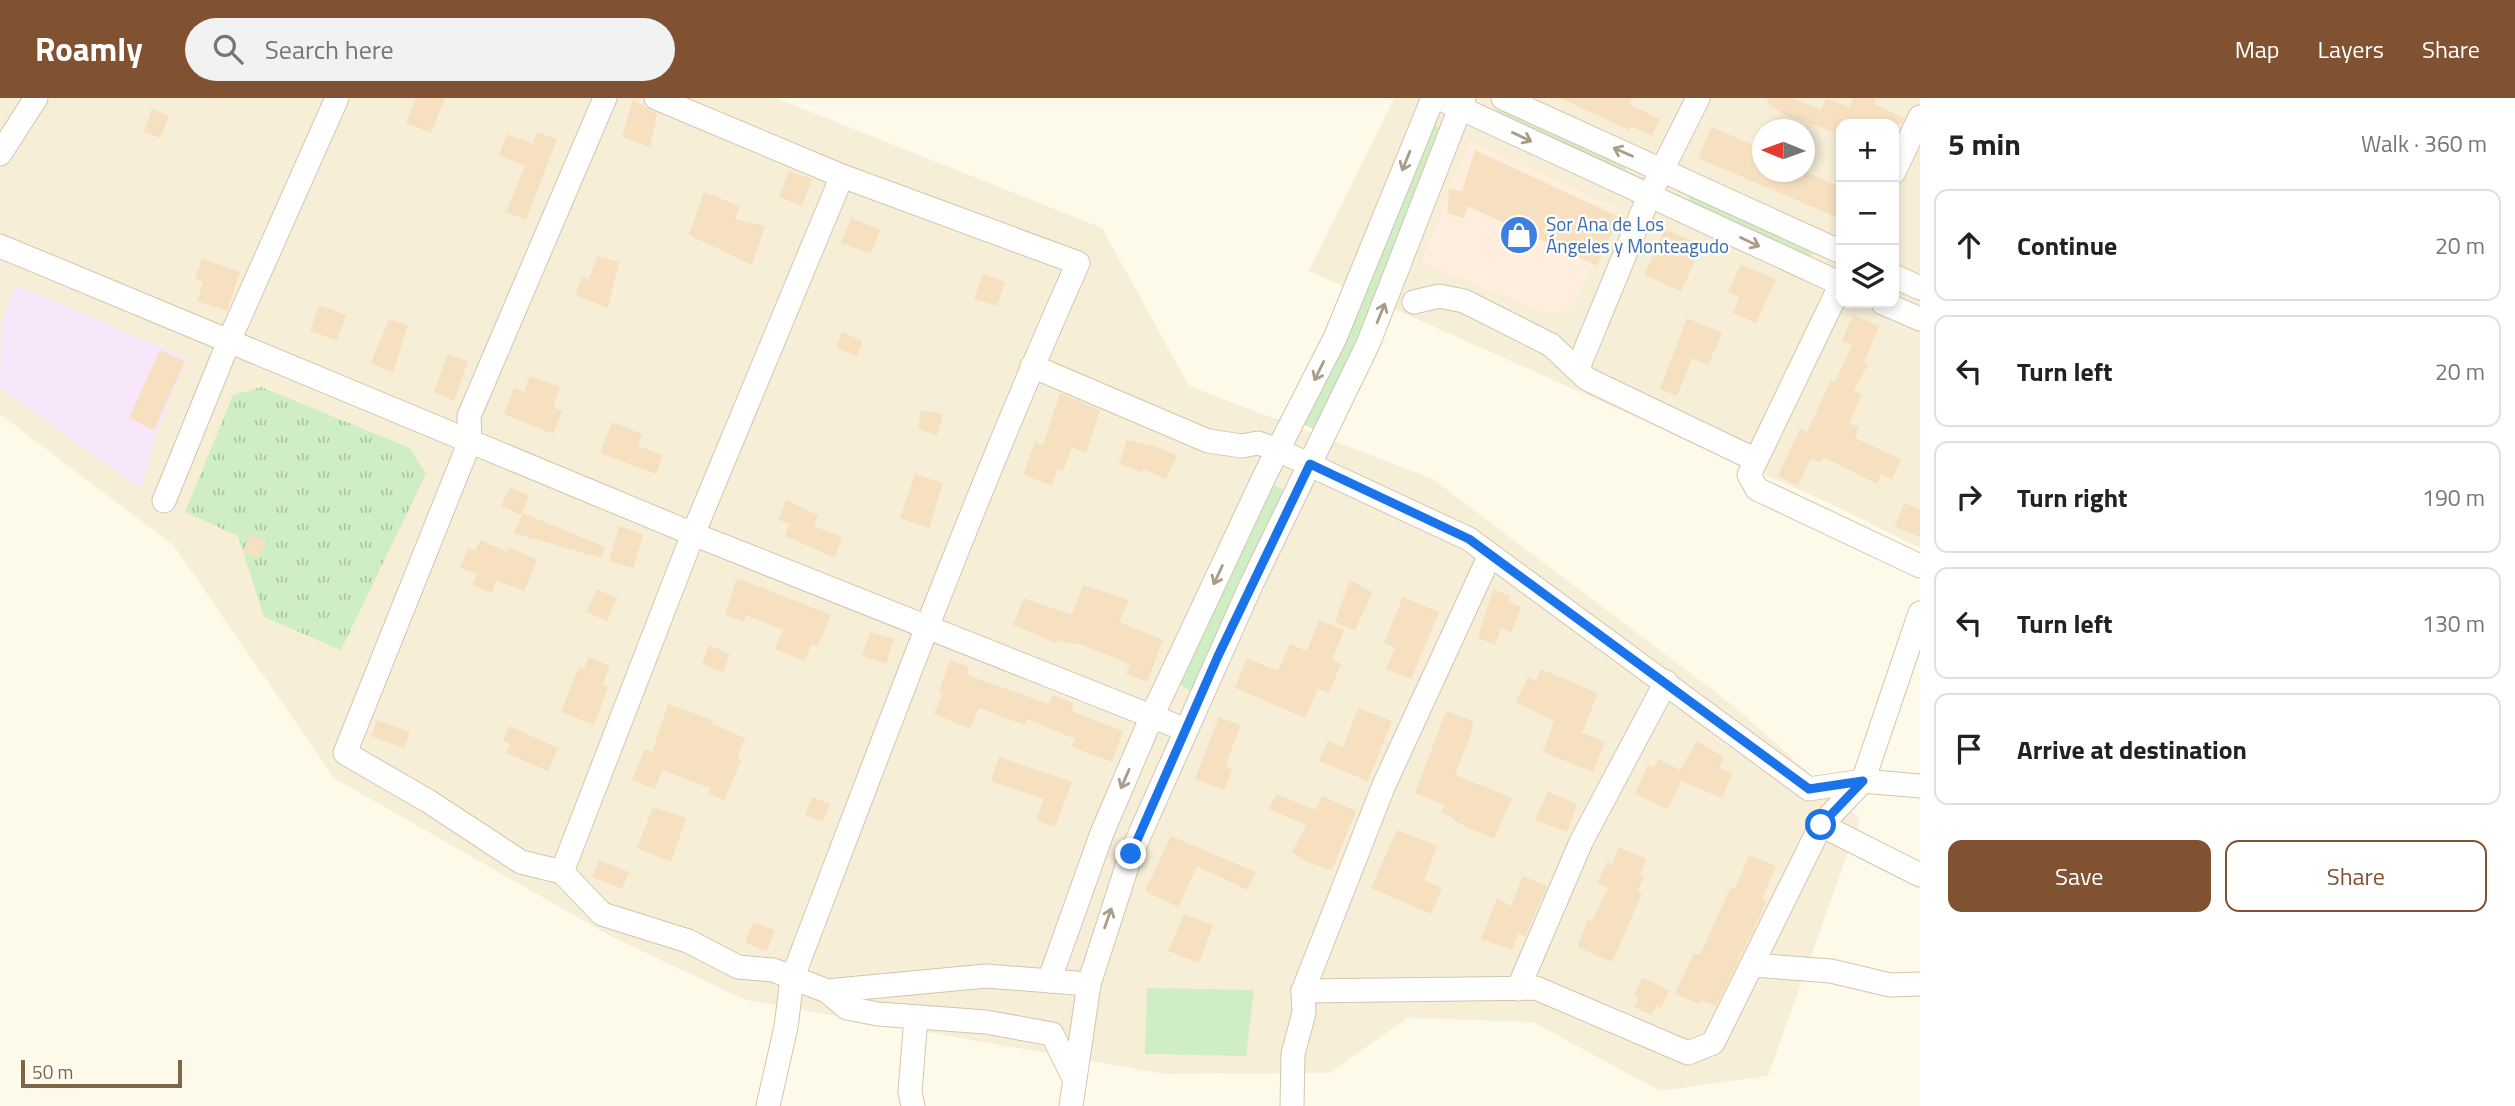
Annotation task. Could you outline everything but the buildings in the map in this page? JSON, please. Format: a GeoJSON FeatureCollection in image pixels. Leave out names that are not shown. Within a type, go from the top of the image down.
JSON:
{"type":"FeatureCollection","features":[{"type":"Feature","properties":{"kind":"street"},"geometry":{"type":"LineString","coordinates":[[0,154],[36,98]]}},
{"type":"Feature","properties":{"kind":"street"},"geometry":{"type":"LineString","coordinates":[[164,501],[229,341],[337,98]]}},
{"type":"Feature","properties":{"kind":"street"},"geometry":{"type":"LineString","coordinates":[[605,98],[469,416],[470,441],[345,753],[428,801],[522,862],[562,873],[602,914],[688,941],[738,968],[773,970],[827,991],[847,1008],[986,1022],[1052,1034],[1074,1078]]}},
{"type":"Feature","properties":{"kind":"street"},"geometry":{"type":"LineString","coordinates":[[656,98],[842,176],[1078,263],[1032,366],[927,625],[792,979],[786,1027],[768,1106]]}},
{"type":"Feature","properties":{"kind":"street"},"geometry":{"type":"LineString","coordinates":[[1049,981],[1102,833],[1152,716],[1278,450],[1335,338],[1434,98],[1462,103],[1649,196],[1836,282]]}},
{"type":"Feature","properties":{"kind":"street"},"geometry":{"type":"LineString","coordinates":[[1503,98],[1836,250]]}},
{"type":"Feature","properties":{"kind":"street"},"geometry":{"type":"LineString","coordinates":[[1578,368],[1649,196],[1664,171],[1698,98]]}},
{"type":"Feature","properties":{"kind":"street"},"geometry":{"type":"LineString","coordinates":[[1071,1106],[1088,984],[1131,854],[1252,583],[1368,344],[1462,103]]}},
{"type":"Feature","properties":{"kind":"street"},"geometry":{"type":"LineString","coordinates":[[1899,161],[1920,117]]}},
{"type":"Feature","properties":{"kind":"street"},"geometry":{"type":"LineString","coordinates":[[562,873],[693,534],[842,176]]}},
{"type":"Feature","properties":{"kind":"street"},"geometry":{"type":"LineString","coordinates":[[0,246],[693,534],[1186,730]]}},
{"type":"Feature","properties":{"kind":"street"},"geometry":{"type":"LineString","coordinates":[[1899,278],[1920,288]]}},
{"type":"Feature","properties":{"kind":"street"},"geometry":{"type":"LineString","coordinates":[[1836,294],[1749,475],[1757,489],[1920,566]]}},
{"type":"Feature","properties":{"kind":"street"},"geometry":{"type":"LineString","coordinates":[[1414,302],[1439,296],[1464,301],[1551,345],[1587,379],[1756,460]]}},
{"type":"Feature","properties":{"kind":"street"},"geometry":{"type":"LineString","coordinates":[[1895,308],[1920,319]]}},
{"type":"Feature","properties":{"kind":"street"},"geometry":{"type":"LineString","coordinates":[[1032,366],[1208,441],[1242,446],[1258,443],[1278,450],[1469,539],[1809,789],[1863,781],[1920,786]]}},
{"type":"Feature","properties":{"kind":"street"},"geometry":{"type":"LineString","coordinates":[[1292,1106],[1293,1054],[1304,1013],[1303,992],[1384,785],[1490,555]]}},
{"type":"Feature","properties":{"kind":"street"},"geometry":{"type":"LineString","coordinates":[[1303,992],[1536,988],[1688,1053],[1713,1043],[1821,825],[1863,781],[1920,613]]}},
{"type":"Feature","properties":{"kind":"street"},"geometry":{"type":"LineString","coordinates":[[1518,989],[1581,842],[1666,682]]}},
{"type":"Feature","properties":{"kind":"street"},"geometry":{"type":"LineString","coordinates":[[1821,825],[1920,875]]}},
{"type":"Feature","properties":{"kind":"street"},"geometry":{"type":"LineString","coordinates":[[1753,965],[1830,971],[1889,985],[1920,984]]}},
{"type":"Feature","properties":{"kind":"street"},"geometry":{"type":"LineString","coordinates":[[827,991],[986,976],[1088,984]]}},
{"type":"Feature","properties":{"kind":"street"},"geometry":{"type":"LineString","coordinates":[[913,1106],[910,1092],[916,1017]]}},
{"type":"Feature","properties":{"kind":"shaded area"},"geometry":{"type":"Polygon","coordinates":[[[0,98],[776,98],[1102,228],[1189,386],[1433,479],[1735,707],[1860,819],[1768,1076],[1660,1091],[1533,1022],[1408,1018],[1329,1073],[1164,1074],[746,1000],[612,937],[334,778],[174,546],[0,414],[0,98]]]}},
{"type":"Feature","properties":{"kind":"shaded area"},"geometry":{"type":"Polygon","coordinates":[[[1394,98],[1920,98],[1920,548],[1829,503],[1309,271],[1394,98]]]}},
{"type":"Feature","properties":{"kind":"shaded area","name":"Sor Ana de Los Ángeles y Monteagudo"},"geometry":{"type":"Polygon","coordinates":[[[1469,141],[1617,208],[1572,308],[1558,313],[1545,313],[1422,262],[1469,141]]]}},
{"type":"Feature","properties":{"kind":"shaded area"},"geometry":{"type":"Polygon","coordinates":[[[16,285],[187,358],[155,438],[141,489],[0,388],[1,323],[16,285]]]}},
{"type":"Feature","properties":{"kind":"green space"},"geometry":{"type":"Polygon","coordinates":[[[1499,106],[1627,166],[1623,174],[1495,114],[1499,106]]]}},
{"type":"Feature","properties":{"kind":"green space"},"geometry":{"type":"Polygon","coordinates":[[[1431,124],[1441,128],[1355,351],[1317,431],[1303,424],[1431,124]]]}},
{"type":"Feature","properties":{"kind":"green space"},"geometry":{"type":"Polygon","coordinates":[[[1690,195],[1813,251],[1810,259],[1687,203],[1690,195]]]}},
{"type":"Feature","properties":{"kind":"green space"},"geometry":{"type":"Polygon","coordinates":[[[261,387],[410,448],[426,474],[341,650],[264,617],[238,536],[185,512],[233,395],[261,387]]]}},
{"type":"Feature","properties":{"kind":"green space"},"geometry":{"type":"Polygon","coordinates":[[[1270,484],[1286,491],[1191,691],[1177,683],[1270,484]]]}},
{"type":"Feature","properties":{"kind":"green space"},"geometry":{"type":"Polygon","coordinates":[[[1147,988],[1254,990],[1246,1056],[1145,1054],[1147,988]]]}},
{"type":"Feature","properties":{"kind":"place","name":"Sor Ana de Los Ángeles y Monteagudo"},"geometry":{"type":"Point","coordinates":[1519,235]}},
{"type":"Feature","properties":{"kind":"route"},"geometry":{"type":"LineString","coordinates":[[1131,854],[1218,656],[1310,464],[1469,539],[1809,789],[1863,781],[1821,825]]}}]}
